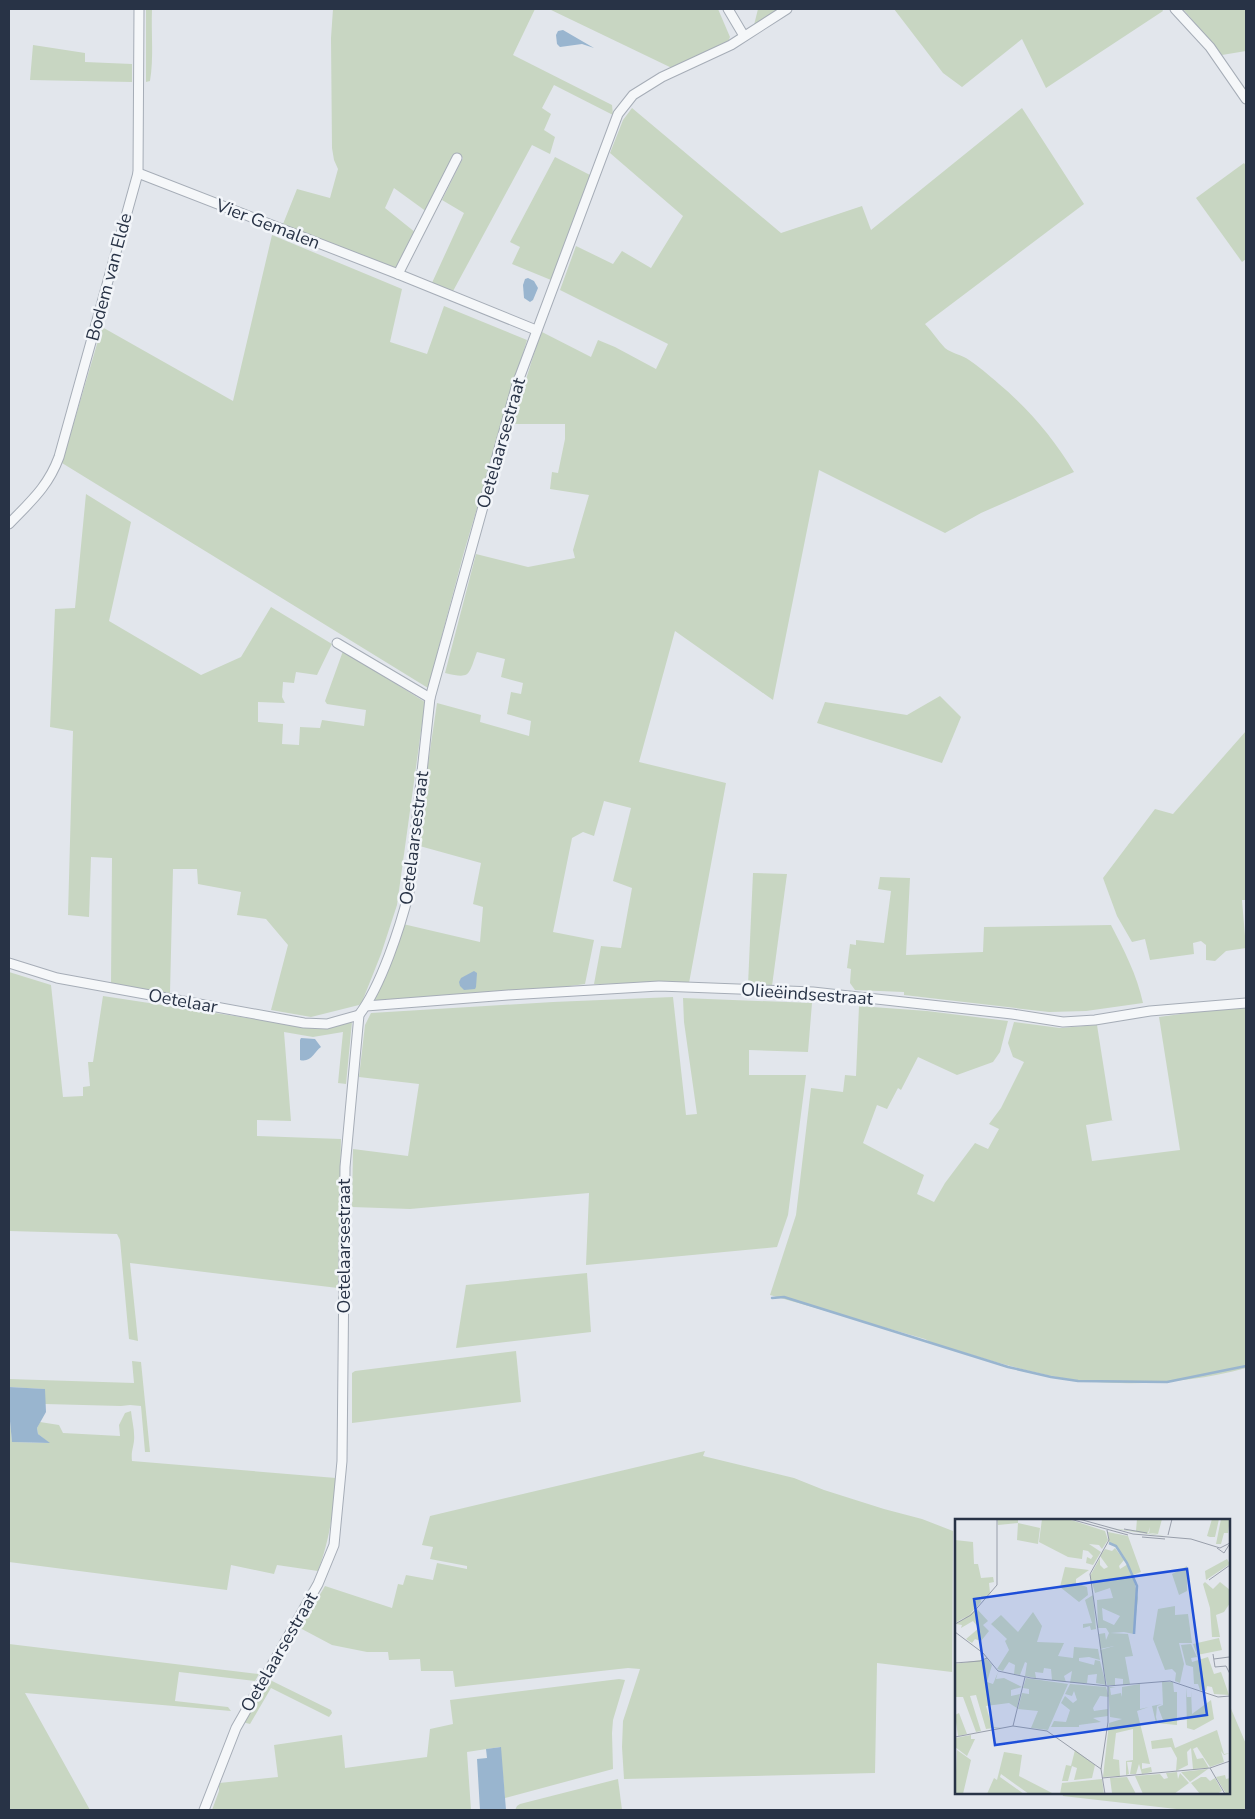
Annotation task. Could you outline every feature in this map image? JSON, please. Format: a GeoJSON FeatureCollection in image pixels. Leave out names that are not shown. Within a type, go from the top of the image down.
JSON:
{"type":"FeatureCollection","features":[{"type":"Feature","properties":{"kind":"street","name":"Bodem van Elde"},"geometry":{"type":"LineString","coordinates":[[9,524],[37,496],[49,480],[59,457],[138,173],[139,9]]}},
{"type":"Feature","properties":{"kind":"street"},"geometry":{"type":"LineString","coordinates":[[728,9],[744,36]]}},
{"type":"Feature","properties":{"kind":"street","name":"Oetelaarsestraat"},"geometry":{"type":"LineString","coordinates":[[204,1810],[236,1728],[318,1584],[334,1545],[342,1461],[345,1167],[359,1015],[366,1006],[379,978],[402,921],[409,892],[430,698],[517,384],[618,114],[633,95],[662,77],[731,44],[786,9]]}},
{"type":"Feature","properties":{"kind":"street"},"geometry":{"type":"LineString","coordinates":[[1176,9],[1210,47],[1246,99]]}},
{"type":"Feature","properties":{"kind":"street"},"geometry":{"type":"LineString","coordinates":[[398,274],[457,158]]}},
{"type":"Feature","properties":{"kind":"street","name":"Vier Gemalen"},"geometry":{"type":"LineString","coordinates":[[138,173],[536,330]]}},
{"type":"Feature","properties":{"kind":"street"},"geometry":{"type":"LineString","coordinates":[[337,643],[430,698]]}},
{"type":"Feature","properties":{"kind":"street","name":"Oetelaar"},"geometry":{"type":"LineString","coordinates":[[9,963],[57,978],[304,1023],[327,1024],[359,1015]]}},
{"type":"Feature","properties":{"kind":"street","name":"Olieëindsestraat"},"geometry":{"type":"LineString","coordinates":[[366,1006],[659,986],[813,992],[1012,1014],[1063,1022],[1246,1002]]}},
{"type":"Feature","properties":{"kind":"green space"},"geometry":{"type":"Polygon","coordinates":[[[146,9],[152,9],[152,54],[150,81],[146,82],[146,9]]]}},
{"type":"Feature","properties":{"kind":"green space"},"geometry":{"type":"Polygon","coordinates":[[[333,9],[535,9],[513,55],[612,105],[613,115],[554,85],[542,108],[551,114],[544,130],[555,137],[550,154],[532,145],[452,293],[431,285],[464,213],[442,200],[463,158],[457,154],[427,212],[394,188],[385,208],[416,233],[398,270],[283,224],[297,189],[330,198],[338,169],[332,148],[331,38],[333,9]]]}},
{"type":"Feature","properties":{"kind":"green space"},"geometry":{"type":"Polygon","coordinates":[[[549,9],[718,9],[730,37],[728,42],[676,70],[549,9]]]}},
{"type":"Feature","properties":{"kind":"green space"},"geometry":{"type":"Polygon","coordinates":[[[758,9],[782,9],[753,29],[758,9]]]}},
{"type":"Feature","properties":{"kind":"green space"},"geometry":{"type":"Polygon","coordinates":[[[894,9],[1162,9],[1163,11],[1046,88],[1022,39],[962,87],[943,73],[894,9]]]}},
{"type":"Feature","properties":{"kind":"green space"},"geometry":{"type":"Polygon","coordinates":[[[1183,9],[1246,9],[1246,51],[1222,55],[1183,9]]]}},
{"type":"Feature","properties":{"kind":"green space"},"geometry":{"type":"Polygon","coordinates":[[[33,45],[85,53],[85,62],[132,64],[132,82],[30,80],[33,45]]]}},
{"type":"Feature","properties":{"kind":"green space"},"geometry":{"type":"Polygon","coordinates":[[[632,108],[781,233],[862,206],[871,230],[1022,108],[1084,204],[925,324],[945,348],[966,358],[1010,393],[1050,436],[1074,472],[981,513],[945,533],[819,470],[773,700],[675,631],[639,762],[726,783],[689,983],[594,984],[601,946],[621,948],[632,888],[613,881],[631,808],[604,801],[594,836],[583,832],[572,838],[553,932],[594,940],[585,984],[532,991],[375,1001],[403,924],[480,942],[483,907],[473,904],[481,863],[416,845],[437,703],[481,715],[480,722],[529,736],[531,721],[507,714],[511,692],[521,694],[523,683],[501,677],[505,659],[477,652],[467,674],[460,676],[445,673],[476,554],[528,567],[575,558],[573,550],[589,495],[550,489],[552,472],[558,473],[565,439],[565,424],[512,424],[542,332],[591,357],[598,340],[656,369],[668,344],[560,290],[576,246],[613,264],[622,251],[651,268],[683,216],[610,153],[623,120],[632,108]]]}},
{"type":"Feature","properties":{"kind":"green space"},"geometry":{"type":"Polygon","coordinates":[[[555,157],[590,175],[551,280],[512,264],[520,247],[510,242],[555,157]]]}},
{"type":"Feature","properties":{"kind":"green space"},"geometry":{"type":"Polygon","coordinates":[[[1244,163],[1246,166],[1246,259],[1242,262],[1196,198],[1244,163]]]}},
{"type":"Feature","properties":{"kind":"green space"},"geometry":{"type":"Polygon","coordinates":[[[272,235],[402,289],[390,342],[427,354],[444,306],[527,340],[464,552],[428,688],[62,463],[102,327],[233,401],[272,235]]]}},
{"type":"Feature","properties":{"kind":"green space"},"geometry":{"type":"Polygon","coordinates":[[[86,494],[131,522],[109,621],[201,675],[241,657],[271,607],[332,644],[317,675],[296,672],[294,683],[283,682],[282,697],[285,703],[258,702],[258,722],[283,724],[282,744],[299,745],[300,727],[320,728],[322,720],[364,726],[366,710],[327,704],[325,701],[343,651],[425,702],[397,905],[381,954],[362,1002],[359,1005],[311,1017],[271,1010],[288,945],[266,919],[237,915],[241,892],[198,884],[197,869],[173,869],[170,993],[111,984],[112,858],[91,857],[89,917],[68,915],[73,731],[50,727],[55,609],[75,608],[86,494]]]}},
{"type":"Feature","properties":{"kind":"green space"},"geometry":{"type":"Polygon","coordinates":[[[940,696],[961,717],[942,763],[817,723],[825,702],[907,715],[940,696]]]}},
{"type":"Feature","properties":{"kind":"green space"},"geometry":{"type":"Polygon","coordinates":[[[1246,731],[1246,900],[1242,900],[1246,948],[1226,951],[1215,961],[1206,960],[1206,945],[1201,941],[1193,943],[1194,954],[1150,960],[1145,939],[1132,942],[1117,916],[1103,878],[1155,809],[1173,814],[1246,731]]]}},
{"type":"Feature","properties":{"kind":"green space"},"geometry":{"type":"Polygon","coordinates":[[[753,873],[787,874],[772,986],[748,985],[753,873]]]}},
{"type":"Feature","properties":{"kind":"green space"},"geometry":{"type":"Polygon","coordinates":[[[880,877],[910,878],[906,955],[983,952],[984,927],[1111,925],[1134,973],[1143,1003],[1086,1011],[1049,1012],[904,995],[904,992],[855,990],[850,983],[851,969],[847,968],[850,944],[856,945],[856,940],[884,943],[891,891],[878,889],[880,877]]]}},
{"type":"Feature","properties":{"kind":"green space"},"geometry":{"type":"Polygon","coordinates":[[[9,972],[51,985],[63,1097],[83,1096],[83,1087],[90,1086],[88,1062],[93,1062],[103,996],[314,1028],[352,1022],[346,1084],[338,1083],[343,1032],[313,1037],[284,1032],[291,1121],[257,1120],[257,1136],[341,1139],[338,1288],[130,1263],[138,1341],[129,1339],[120,1240],[117,1234],[9,1231],[9,972]]]}},
{"type":"Feature","properties":{"kind":"green space"},"geometry":{"type":"Polygon","coordinates":[[[673,997],[686,1115],[697,1114],[684,1022],[683,998],[812,1003],[808,1052],[749,1050],[749,1075],[806,1075],[788,1215],[777,1247],[586,1265],[589,1193],[410,1209],[352,1207],[353,1149],[408,1156],[419,1084],[359,1077],[365,1025],[371,1013],[673,997]]]}},
{"type":"Feature","properties":{"kind":"green space"},"geometry":{"type":"Polygon","coordinates":[[[1246,1005],[1246,1368],[1201,1378],[1152,1383],[1103,1382],[1057,1377],[994,1362],[932,1343],[925,1339],[770,1295],[796,1215],[811,1088],[843,1092],[845,1075],[856,1076],[859,1006],[927,1011],[1008,1021],[1000,1052],[993,1062],[957,1075],[918,1057],[901,1090],[898,1088],[887,1109],[877,1105],[863,1143],[924,1175],[917,1194],[934,1202],[945,1183],[975,1143],[988,1149],[999,1129],[989,1124],[1001,1108],[1024,1062],[1013,1057],[1008,1043],[1014,1022],[1060,1028],[1097,1025],[1112,1120],[1114,1120],[1086,1125],[1092,1161],[1180,1150],[1159,1017],[1246,1005]]]}},
{"type":"Feature","properties":{"kind":"green space"},"geometry":{"type":"Polygon","coordinates":[[[587,1273],[591,1332],[456,1348],[466,1285],[587,1273]]]}},
{"type":"Feature","properties":{"kind":"green space"},"geometry":{"type":"Polygon","coordinates":[[[516,1351],[521,1402],[352,1423],[352,1373],[355,1371],[516,1351]]]}},
{"type":"Feature","properties":{"kind":"green space"},"geometry":{"type":"Polygon","coordinates":[[[132,1361],[141,1362],[150,1452],[145,1452],[141,1406],[45,1404],[44,1389],[9,1387],[9,1379],[134,1383],[132,1361]]]}},
{"type":"Feature","properties":{"kind":"green space"},"geometry":{"type":"Polygon","coordinates":[[[9,1411],[12,1442],[49,1443],[38,1434],[37,1428],[40,1422],[59,1425],[63,1433],[120,1436],[119,1425],[125,1413],[131,1411],[134,1430],[132,1461],[336,1478],[330,1525],[318,1571],[277,1565],[274,1574],[231,1565],[227,1590],[9,1562],[9,1411]]]}},
{"type":"Feature","properties":{"kind":"green space"},"geometry":{"type":"Polygon","coordinates":[[[705,1451],[703,1456],[794,1478],[824,1490],[922,1519],[953,1531],[952,1672],[877,1663],[875,1773],[624,1779],[623,1721],[640,1669],[628,1668],[455,1687],[453,1671],[421,1671],[420,1659],[389,1660],[388,1652],[367,1652],[332,1645],[300,1628],[325,1586],[392,1608],[398,1584],[403,1585],[406,1575],[433,1580],[437,1563],[467,1569],[467,1566],[430,1559],[433,1547],[422,1545],[430,1516],[705,1451]]]}},
{"type":"Feature","properties":{"kind":"green space"},"geometry":{"type":"Polygon","coordinates":[[[9,1644],[259,1674],[255,1681],[179,1672],[175,1701],[228,1707],[231,1711],[25,1693],[90,1810],[9,1810],[9,1644]]]}},
{"type":"Feature","properties":{"kind":"green space"},"geometry":{"type":"Polygon","coordinates":[[[268,1679],[331,1710],[332,1713],[329,1717],[271,1688],[250,1724],[242,1722],[268,1679]]]}},
{"type":"Feature","properties":{"kind":"green space"},"geometry":{"type":"Polygon","coordinates":[[[619,1679],[625,1680],[613,1720],[613,1769],[505,1798],[500,1747],[467,1752],[471,1810],[212,1810],[219,1791],[219,1783],[278,1777],[274,1745],[342,1735],[345,1768],[427,1757],[430,1729],[453,1724],[450,1700],[619,1679]]]}},
{"type":"Feature","properties":{"kind":"green space"},"geometry":{"type":"Polygon","coordinates":[[[1230,1706],[1246,1744],[1246,1810],[1185,1810],[1063,1796],[1062,1794],[1230,1794],[1230,1706]]]}},
{"type":"Feature","properties":{"kind":"green space"},"geometry":{"type":"Polygon","coordinates":[[[618,1779],[622,1810],[515,1810],[520,1804],[618,1779]]]}},
{"type":"Feature","properties":{"kind":"water"},"geometry":{"type":"Polygon","coordinates":[[[563,30],[594,48],[582,44],[560,47],[557,44],[556,35],[558,31],[563,30]]]}},
{"type":"Feature","properties":{"kind":"water"},"geometry":{"type":"Polygon","coordinates":[[[528,278],[534,281],[538,288],[533,300],[530,302],[524,298],[523,285],[525,279],[528,278]]]}},
{"type":"Feature","properties":{"kind":"water"},"geometry":{"type":"Polygon","coordinates":[[[474,971],[477,973],[475,989],[464,990],[459,982],[461,978],[474,971]]]}},
{"type":"Feature","properties":{"kind":"water"},"geometry":{"type":"Polygon","coordinates":[[[301,1038],[315,1039],[321,1047],[304,1061],[300,1060],[301,1038]]]}},
{"type":"Feature","properties":{"kind":"water"},"geometry":{"type":"Polygon","coordinates":[[[9,1387],[45,1389],[46,1412],[37,1428],[38,1434],[50,1443],[12,1442],[9,1387]]]}},
{"type":"Feature","properties":{"kind":"water"},"geometry":{"type":"Polygon","coordinates":[[[501,1747],[506,1810],[480,1810],[477,1759],[487,1758],[486,1749],[501,1747]]]}},
{"type":"Feature","properties":{"kind":"waterway"},"geometry":{"type":"LineString","coordinates":[[772,1298],[784,1297],[1008,1367],[1078,1381],[1167,1382],[1246,1366]]}}]}
